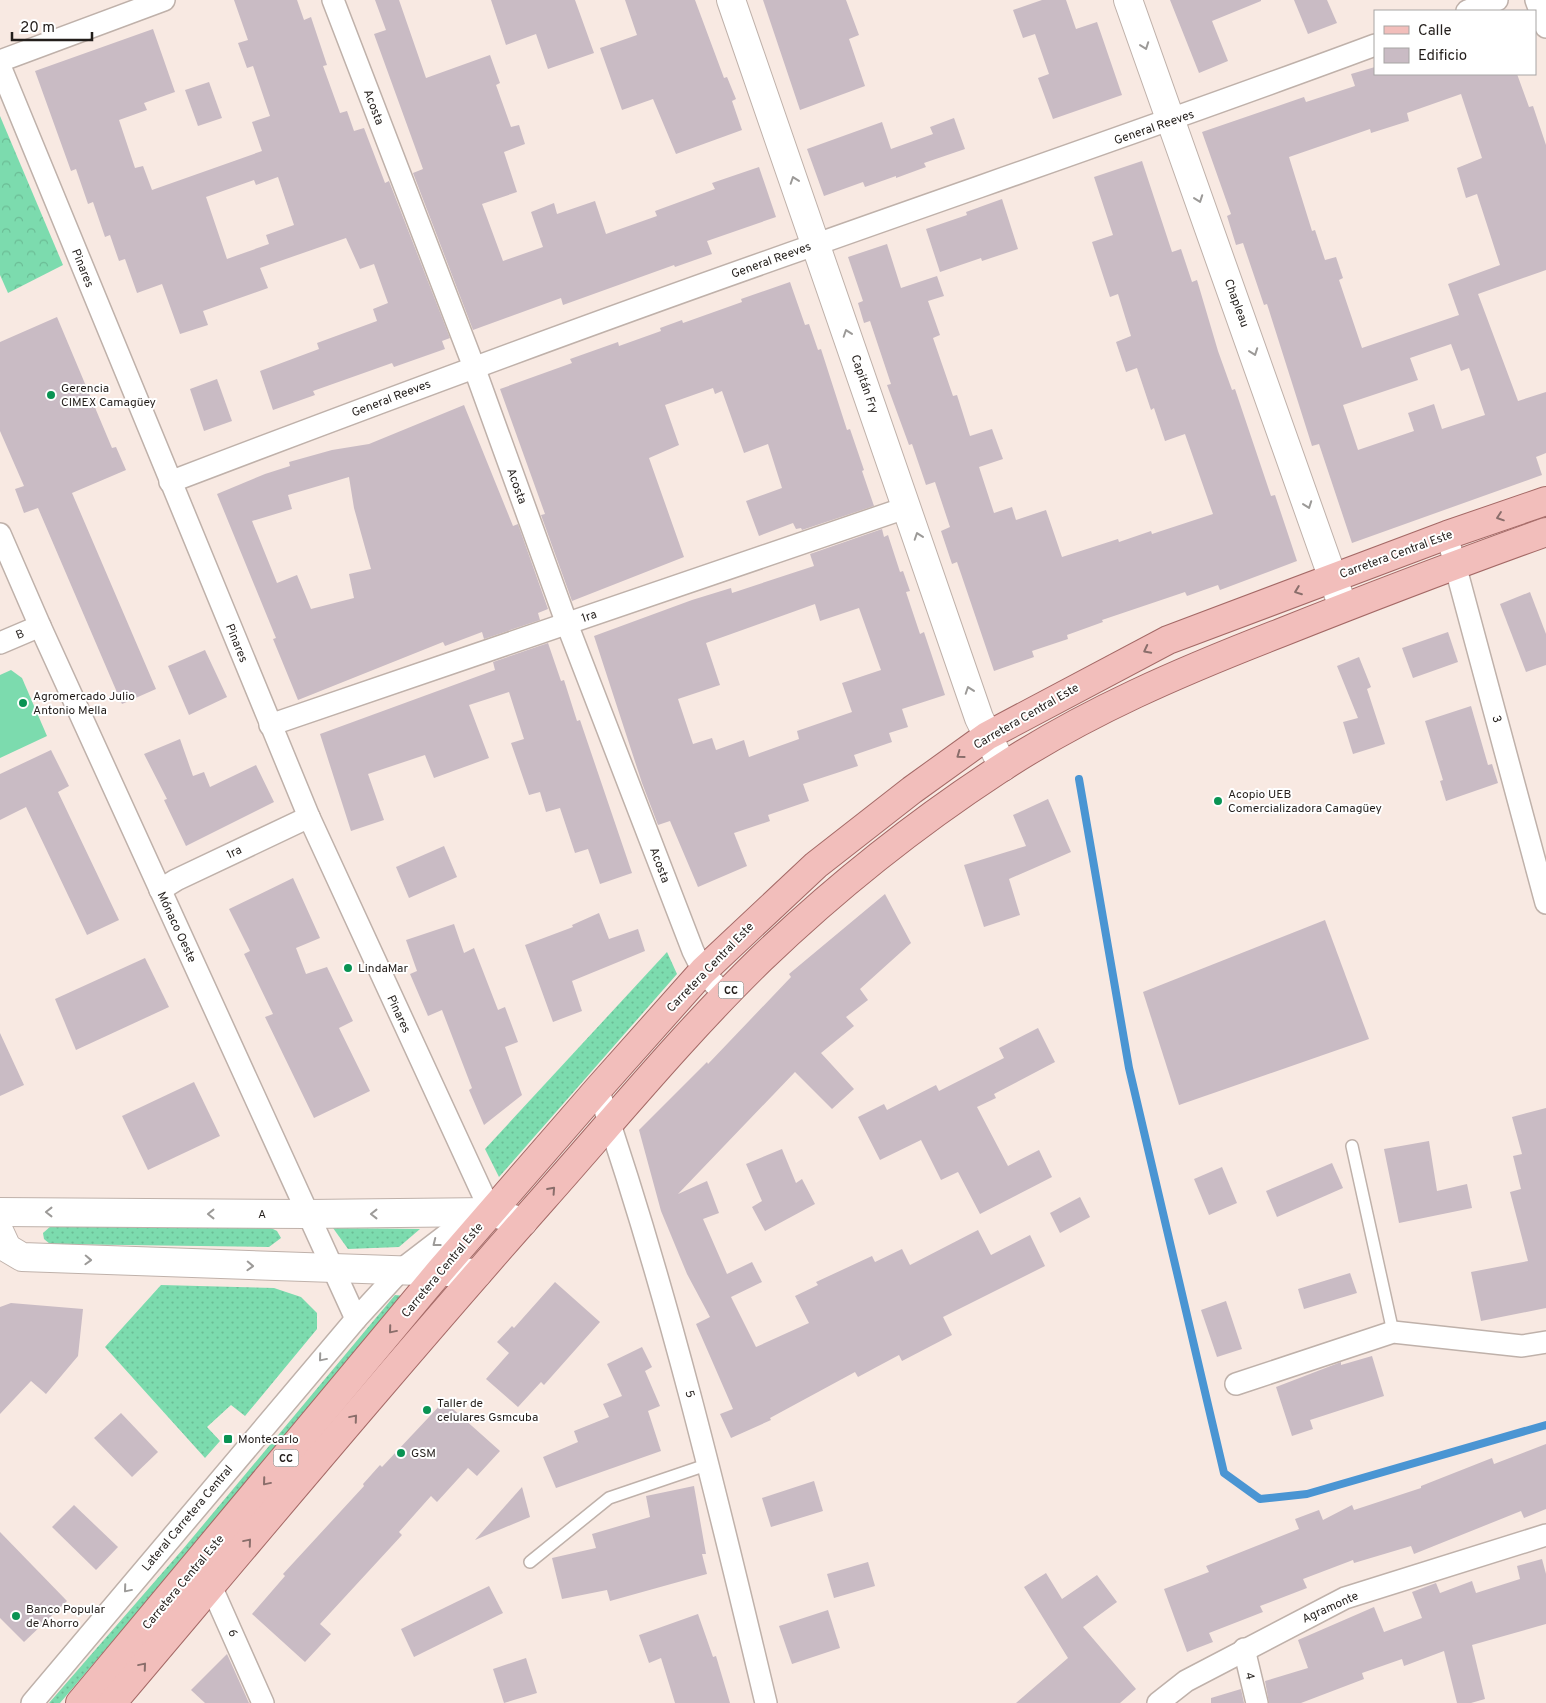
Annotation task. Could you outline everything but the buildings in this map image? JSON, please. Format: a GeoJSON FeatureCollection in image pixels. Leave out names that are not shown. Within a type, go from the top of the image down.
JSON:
{"type":"FeatureCollection","features":[{"type":"Feature","properties":{"kind":"main road","name":"Carretera Central Este"},"geometry":{"type":"LineString","coordinates":[[112,1703],[203,1576],[440,1271],[483,1212],[598,1089],[703,971],[816,865],[912,790],[987,736],[1168,640],[1447,535],[1546,501]]}},
{"type":"Feature","properties":{"kind":"main road","name":"Carretera Central Este"},"geometry":{"type":"LineString","coordinates":[[80,1703],[203,1576],[478,1273],[725,996],[762,958],[835,892],[941,809],[1003,766],[1101,710],[1177,674],[1343,607],[1546,532]]}},
{"type":"Feature","properties":{"kind":"street"},"geometry":{"type":"LineString","coordinates":[[0,61],[164,0]]}},
{"type":"Feature","properties":{"kind":"street","name":"Acosta"},"geometry":{"type":"LineString","coordinates":[[333,0],[474,367],[567,624],[703,971],[725,996]]}},
{"type":"Feature","properties":{"kind":"street","name":"Capitán Fry"},"geometry":{"type":"LineString","coordinates":[[732,0],[987,736],[1003,766]]}},
{"type":"Feature","properties":{"kind":"street","name":"Chapleau"},"geometry":{"type":"LineString","coordinates":[[1128,0],[1343,607]]}},
{"type":"Feature","properties":{"kind":"street"},"geometry":{"type":"LineString","coordinates":[[1470,10],[1497,0]]}},
{"type":"Feature","properties":{"kind":"street"},"geometry":{"type":"LineString","coordinates":[[1536,0],[1546,28]]}},
{"type":"Feature","properties":{"kind":"street","name":"General Reeves"},"geometry":{"type":"LineString","coordinates":[[170,482],[474,367],[816,244],[1172,121],[1374,45]]}},
{"type":"Feature","properties":{"kind":"street","name":"Pinares"},"geometry":{"type":"LineString","coordinates":[[0,66],[270,725],[483,1212]]}},
{"type":"Feature","properties":{"kind":"street","name":"1ra"},"geometry":{"type":"LineString","coordinates":[[270,725],[908,508]]}},
{"type":"Feature","properties":{"kind":"street","name":"Mónaco Oeste"},"geometry":{"type":"LineString","coordinates":[[0,534],[40,626],[356,1319]]}},
{"type":"Feature","properties":{"kind":"street","name":"3"},"geometry":{"type":"LineString","coordinates":[[1447,535],[1546,903]]}},
{"type":"Feature","properties":{"kind":"street","name":"B"},"geometry":{"type":"LineString","coordinates":[[0,643],[40,626]]}},
{"type":"Feature","properties":{"kind":"street","name":"1ra"},"geometry":{"type":"LineString","coordinates":[[160,890],[176,880],[309,817]]}},
{"type":"Feature","properties":{"kind":"street","name":"5"},"geometry":{"type":"LineString","coordinates":[[598,1089],[618,1144],[709,1464],[766,1703]]}},
{"type":"Feature","properties":{"kind":"street","name":"A"},"geometry":{"type":"LineString","coordinates":[[0,1212],[307,1214],[483,1212],[523,1222]]}},
{"type":"Feature","properties":{"kind":"street","name":"Lateral Carretera Central"},"geometry":{"type":"LineString","coordinates":[[32,1703],[356,1319],[402,1269],[483,1212]]}},
{"type":"Feature","properties":{"kind":"street"},"geometry":{"type":"LineString","coordinates":[[2,1245],[22,1258],[478,1273]]}},
{"type":"Feature","properties":{"kind":"street"},"geometry":{"type":"LineString","coordinates":[[1236,1384],[1393,1332],[1522,1346],[1546,1342]]}},
{"type":"Feature","properties":{"kind":"street","name":"Agramonte"},"geometry":{"type":"LineString","coordinates":[[1158,1703],[1186,1681],[1345,1598],[1546,1535]]}},
{"type":"Feature","properties":{"kind":"street","name":"6"},"geometry":{"type":"LineString","coordinates":[[203,1576],[263,1703]]}},
{"type":"Feature","properties":{"kind":"street","name":"4"},"geometry":{"type":"LineString","coordinates":[[1244,1650],[1257,1703]]}},
{"type":"Feature","properties":{"kind":"lane"},"geometry":{"type":"LineString","coordinates":[[1352,1146],[1393,1332]]}},
{"type":"Feature","properties":{"kind":"lane"},"geometry":{"type":"LineString","coordinates":[[530,1562],[609,1498],[709,1464]]}},
{"type":"Feature","properties":{"kind":"green space"},"geometry":{"type":"Polygon","coordinates":[[[0,116],[63,265],[8,293],[0,275],[0,116]]]}},
{"type":"Feature","properties":{"kind":"green space"},"geometry":{"type":"Polygon","coordinates":[[[11,670],[22,678],[47,736],[0,758],[0,675],[11,670]]]}},
{"type":"Feature","properties":{"kind":"green space"},"geometry":{"type":"Polygon","coordinates":[[[667,952],[677,974],[499,1177],[485,1149],[667,952]]]}},
{"type":"Feature","properties":{"kind":"green space"},"geometry":{"type":"Polygon","coordinates":[[[51,1226],[269,1227],[277,1231],[281,1238],[269,1247],[50,1244],[44,1239],[43,1233],[51,1226]]]}},
{"type":"Feature","properties":{"kind":"green space"},"geometry":{"type":"Polygon","coordinates":[[[333,1228],[420,1229],[399,1247],[348,1249],[333,1228]]]}},
{"type":"Feature","properties":{"kind":"green space"},"geometry":{"type":"Polygon","coordinates":[[[161,1285],[274,1288],[301,1297],[317,1313],[317,1329],[245,1416],[231,1405],[207,1427],[220,1441],[205,1458],[105,1347],[161,1285]]]}},
{"type":"Feature","properties":{"kind":"green space"},"geometry":{"type":"Polygon","coordinates":[[[395,1295],[406,1296],[60,1703],[49,1703],[183,1549],[395,1295]]]}},
{"type":"Feature","properties":{"kind":"waterway"},"geometry":{"type":"LineString","coordinates":[[1079,779],[1129,1068],[1224,1473],[1260,1499],[1307,1494],[1546,1425]]}},
{"type":"Feature","properties":{"kind":"place","name":"Gerencia CIMEX Camagüey"},"geometry":{"type":"Point","coordinates":[51,395]}},
{"type":"Feature","properties":{"kind":"place","name":"Agromercado Julio Antonio Mella"},"geometry":{"type":"Point","coordinates":[23,703]}},
{"type":"Feature","properties":{"kind":"place","name":"Acopio UEB Comercializadora Camagüey"},"geometry":{"type":"Point","coordinates":[1218,801]}},
{"type":"Feature","properties":{"kind":"place","name":"LindaMar"},"geometry":{"type":"Point","coordinates":[348,968]}},
{"type":"Feature","properties":{"kind":"place","name":"Taller de celulares Gsmcuba"},"geometry":{"type":"Point","coordinates":[427,1410]}},
{"type":"Feature","properties":{"kind":"place","name":"Montecarlo"},"geometry":{"type":"Point","coordinates":[228,1439]}},
{"type":"Feature","properties":{"kind":"place","name":"GSM"},"geometry":{"type":"Point","coordinates":[401,1453]}},
{"type":"Feature","properties":{"kind":"place","name":"Banco Popular de Ahorro"},"geometry":{"type":"Point","coordinates":[16,1616]}}]}
